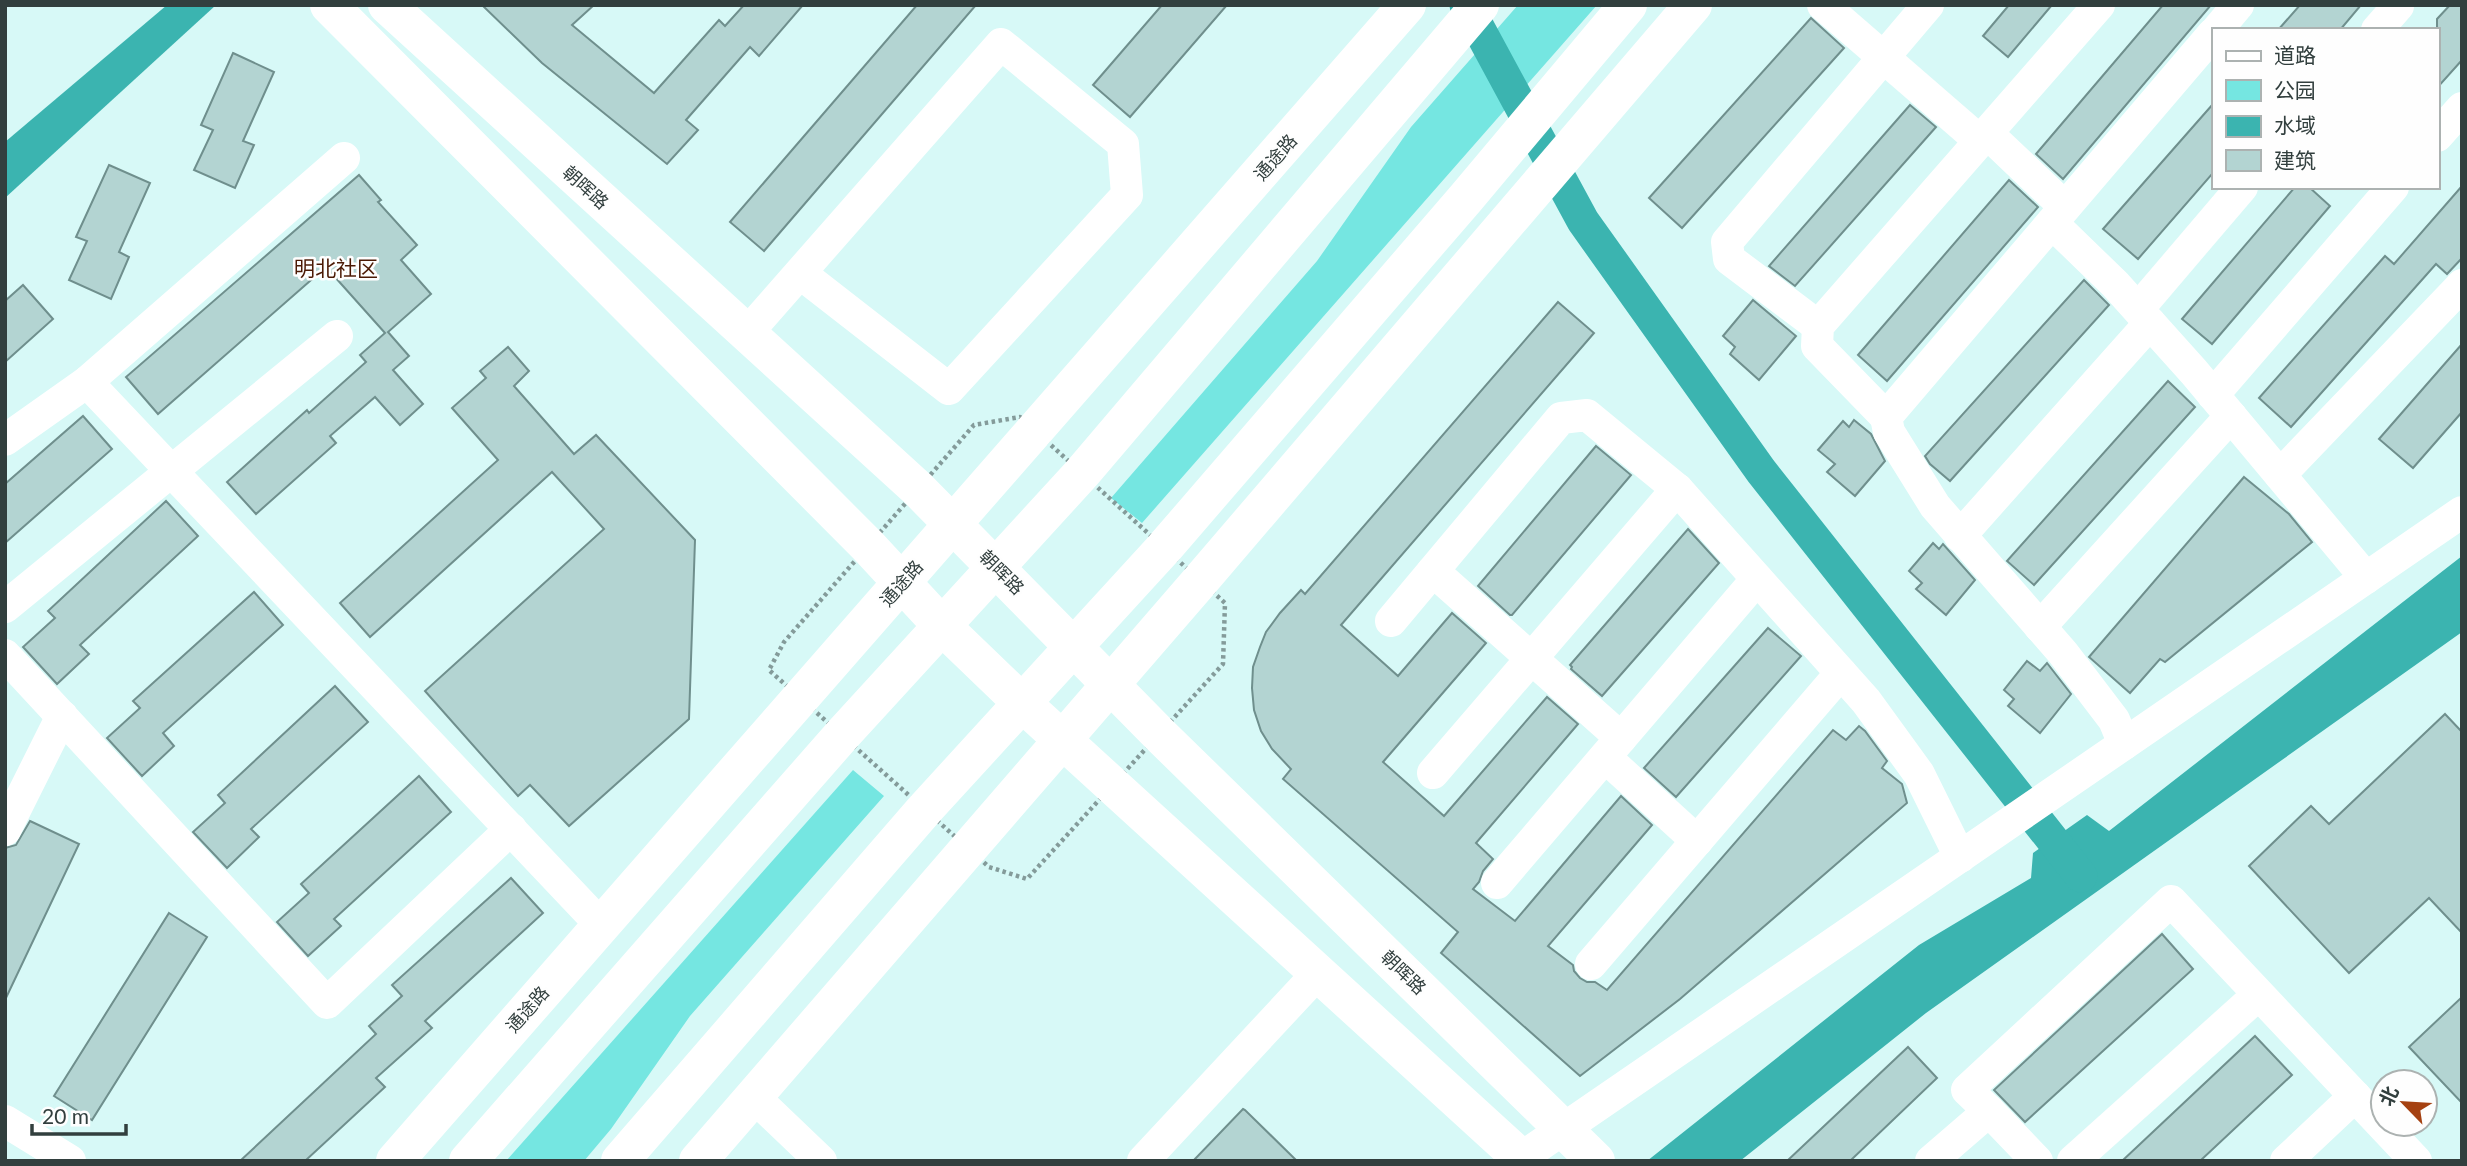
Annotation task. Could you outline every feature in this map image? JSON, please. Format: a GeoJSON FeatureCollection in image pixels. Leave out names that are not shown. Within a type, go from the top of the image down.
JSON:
{"type":"FeatureCollection","features":[{"type":"Feature","properties":{"kind":"main road"},"geometry":{"type":"LineString","coordinates":[[330,5],[849,526],[943,627],[1022,703],[1522,1159]]}},
{"type":"Feature","properties":{"kind":"main road","name":"朝晖路"},"geometry":{"type":"LineString","coordinates":[[387,5],[953,524],[1179,753],[1582,1147]]}},
{"type":"Feature","properties":{"kind":"main road"},"geometry":{"type":"LineString","coordinates":[[468,1161],[842,735],[1082,473],[1480,5]]}},
{"type":"Feature","properties":{"kind":"main road"},"geometry":{"type":"LineString","coordinates":[[698,1161],[1693,5]]}},
{"type":"Feature","properties":{"kind":"main road","name":"通途路"},"geometry":{"type":"LineString","coordinates":[[395,1161],[1402,11]]}},
{"type":"Feature","properties":{"kind":"main road"},"geometry":{"type":"LineString","coordinates":[[620,1161],[925,809],[1164,548],[1618,17]]}},
{"type":"Feature","properties":{"kind":"street"},"geometry":{"type":"LineString","coordinates":[[1823,5],[1983,137],[2058,215],[2222,405],[2366,578]]}},
{"type":"Feature","properties":{"kind":"street"},"geometry":{"type":"LineString","coordinates":[[1818,326],[1729,259],[1727,242],[1928,5]]}},
{"type":"Feature","properties":{"kind":"street"},"geometry":{"type":"LineString","coordinates":[[2099,5],[1818,326],[1817,346],[1886,417],[1889,432],[1935,506],[2040,627],[2114,720],[2124,744]]}},
{"type":"Feature","properties":{"kind":"street"},"geometry":{"type":"LineString","coordinates":[[2219,28],[2238,5]]}},
{"type":"Feature","properties":{"kind":"street"},"geometry":{"type":"LineString","coordinates":[[2379,28],[2398,6]]}},
{"type":"Feature","properties":{"kind":"street"},"geometry":{"type":"LineString","coordinates":[[1886,417],[2212,35]]}},
{"type":"Feature","properties":{"kind":"street"},"geometry":{"type":"LineString","coordinates":[[747,333],[1001,44],[1123,144],[1127,195],[949,389],[800,273]]}},
{"type":"Feature","properties":{"kind":"street"},"geometry":{"type":"LineString","coordinates":[[2439,134],[2462,108]]}},
{"type":"Feature","properties":{"kind":"street"},"geometry":{"type":"LineString","coordinates":[[5,440],[87,382],[344,158]]}},
{"type":"Feature","properties":{"kind":"street"},"geometry":{"type":"LineString","coordinates":[[1961,536],[2144,316],[2240,189]]}},
{"type":"Feature","properties":{"kind":"street"},"geometry":{"type":"LineString","coordinates":[[2040,627],[2222,405],[2389,189]]}},
{"type":"Feature","properties":{"kind":"street"},"geometry":{"type":"LineString","coordinates":[[2280,475],[2462,285]]}},
{"type":"Feature","properties":{"kind":"street"},"geometry":{"type":"LineString","coordinates":[[5,607],[337,336]]}},
{"type":"Feature","properties":{"kind":"street"},"geometry":{"type":"LineString","coordinates":[[87,382],[601,925]]}},
{"type":"Feature","properties":{"kind":"street"},"geometry":{"type":"LineString","coordinates":[[1391,621],[1561,418],[1587,415],[1678,489],[1866,701],[1919,774],[1966,852]]}},
{"type":"Feature","properties":{"kind":"street"},"geometry":{"type":"LineString","coordinates":[[1433,773],[1678,489]]}},
{"type":"Feature","properties":{"kind":"street"},"geometry":{"type":"LineString","coordinates":[[1522,1159],[1582,1147],[1966,852],[2462,512]]}},
{"type":"Feature","properties":{"kind":"street"},"geometry":{"type":"LineString","coordinates":[[1433,571],[1531,658],[1697,841]]}},
{"type":"Feature","properties":{"kind":"street"},"geometry":{"type":"LineString","coordinates":[[1497,883],[1757,579]]}},
{"type":"Feature","properties":{"kind":"street"},"geometry":{"type":"LineString","coordinates":[[5,655],[327,1003],[511,829]]}},
{"type":"Feature","properties":{"kind":"street"},"geometry":{"type":"LineString","coordinates":[[1591,964],[1841,673]]}},
{"type":"Feature","properties":{"kind":"street"},"geometry":{"type":"LineString","coordinates":[[5,830],[62,716]]}},
{"type":"Feature","properties":{"kind":"street"},"geometry":{"type":"LineString","coordinates":[[2037,1161],[1967,1090],[2171,901],[2416,1161]]}},
{"type":"Feature","properties":{"kind":"street"},"geometry":{"type":"LineString","coordinates":[[1143,1161],[1318,973]]}},
{"type":"Feature","properties":{"kind":"street"},"geometry":{"type":"LineString","coordinates":[[2073,1161],[2258,995]]}},
{"type":"Feature","properties":{"kind":"street"},"geometry":{"type":"LineString","coordinates":[[753,1096],[821,1161]]}},
{"type":"Feature","properties":{"kind":"street"},"geometry":{"type":"LineString","coordinates":[[2286,1161],[2355,1096]]}},
{"type":"Feature","properties":{"kind":"street"},"geometry":{"type":"LineString","coordinates":[[1931,1161],[1989,1111]]}},
{"type":"Feature","properties":{"kind":"street"},"geometry":{"type":"LineString","coordinates":[[5,1121],[70,1161]]}},
{"type":"Feature","properties":{"kind":"green space"},"geometry":{"type":"Polygon","coordinates":[[[1518,5],[1597,5],[1142,523],[1111,498],[1317,261],[1411,127],[1518,5]]]}},
{"type":"Feature","properties":{"kind":"green space"},"geometry":{"type":"Polygon","coordinates":[[[853,770],[884,796],[690,1016],[611,1129],[584,1161],[506,1161],[853,770]]]}},
{"type":"Feature","properties":{"kind":"water"},"geometry":{"type":"Polygon","coordinates":[[[167,5],[216,5],[5,198],[5,142],[167,5]]]}},
{"type":"Feature","properties":{"kind":"water"},"geometry":{"type":"Polygon","coordinates":[[[2462,556],[2462,632],[1926,1013],[1740,1161],[1647,1161],[1919,945],[2031,878],[2033,853],[2087,815],[2109,831],[2462,556]]]}},
{"type":"Feature","properties":{"kind":"building"},"geometry":{"type":"Polygon","coordinates":[[[482,5],[594,5],[572,25],[654,93],[719,20],[725,26],[744,5],[803,5],[759,56],[750,47],[686,120],[698,130],[667,164],[542,63],[482,5]]]}},
{"type":"Feature","properties":{"kind":"building"},"geometry":{"type":"Polygon","coordinates":[[[917,5],[976,5],[764,251],[730,222],[917,5]]]}},
{"type":"Feature","properties":{"kind":"building"},"geometry":{"type":"Polygon","coordinates":[[[1162,5],[1227,5],[1130,117],[1093,85],[1162,5]]]}},
{"type":"Feature","properties":{"kind":"building"},"geometry":{"type":"Polygon","coordinates":[[[2009,5],[2052,5],[2008,57],[1983,36],[2009,5]]]}},
{"type":"Feature","properties":{"kind":"building"},"geometry":{"type":"Polygon","coordinates":[[[2163,5],[2211,5],[2063,179],[2036,154],[2163,5]]]}},
{"type":"Feature","properties":{"kind":"building"},"geometry":{"type":"Polygon","coordinates":[[[2300,5],[2361,5],[2342,28],[2280,28],[2300,5]]]}},
{"type":"Feature","properties":{"kind":"building"},"geometry":{"type":"Polygon","coordinates":[[[2450,5],[2462,5],[2462,60],[2439,86],[2439,28],[2437,19],[2450,5]]]}},
{"type":"Feature","properties":{"kind":"building"},"geometry":{"type":"Polygon","coordinates":[[[1811,18],[1844,48],[1682,228],[1649,198],[1811,18]]]}},
{"type":"Feature","properties":{"kind":"building"},"geometry":{"type":"Polygon","coordinates":[[[233,53],[274,72],[243,141],[254,145],[235,188],[194,170],[213,130],[201,125],[233,53]]]}},
{"type":"Feature","properties":{"kind":"building"},"geometry":{"type":"Polygon","coordinates":[[[1910,105],[1936,127],[1795,286],[1769,266],[1910,105]]]}},
{"type":"Feature","properties":{"kind":"building"},"geometry":{"type":"Polygon","coordinates":[[[2212,105],[2212,174],[2138,259],[2103,229],[2212,105]]]}},
{"type":"Feature","properties":{"kind":"building"},"geometry":{"type":"Polygon","coordinates":[[[109,165],[150,183],[119,252],[129,257],[111,299],[69,280],[87,241],[76,237],[109,165]]]}},
{"type":"Feature","properties":{"kind":"building"},"geometry":{"type":"Polygon","coordinates":[[[359,175],[381,200],[378,202],[417,245],[401,260],[431,294],[388,332],[409,356],[393,370],[423,404],[400,425],[375,397],[330,436],[336,443],[256,514],[227,482],[307,410],[309,413],[366,362],[360,355],[385,333],[326,267],[158,414],[126,377],[359,175]]]}},
{"type":"Feature","properties":{"kind":"building"},"geometry":{"type":"Polygon","coordinates":[[[2009,180],[2038,207],[1887,381],[1858,355],[2009,180]]]}},
{"type":"Feature","properties":{"kind":"building"},"geometry":{"type":"Polygon","coordinates":[[[2462,186],[2462,258],[2447,274],[2436,264],[2291,427],[2259,398],[2385,256],[2394,264],[2462,186]]]}},
{"type":"Feature","properties":{"kind":"building"},"geometry":{"type":"Polygon","coordinates":[[[2293,189],[2311,189],[2330,206],[2212,344],[2182,319],[2293,189]]]}},
{"type":"Feature","properties":{"kind":"building"},"geometry":{"type":"Polygon","coordinates":[[[2084,280],[2109,305],[1950,481],[1930,464],[1925,456],[2084,280]]]}},
{"type":"Feature","properties":{"kind":"building"},"geometry":{"type":"Polygon","coordinates":[[[23,285],[53,319],[5,362],[5,301],[23,285]]]}},
{"type":"Feature","properties":{"kind":"building"},"geometry":{"type":"Polygon","coordinates":[[[1753,300],[1796,336],[1759,380],[1730,354],[1735,347],[1723,336],[1753,300]]]}},
{"type":"Feature","properties":{"kind":"building"},"geometry":{"type":"Polygon","coordinates":[[[1558,302],[1594,333],[1341,625],[1398,676],[1452,613],[1486,643],[1383,762],[1444,816],[1547,697],[1578,724],[1476,843],[1493,859],[1473,889],[1515,921],[1621,796],[1652,825],[1548,946],[1573,965],[1580,978],[1595,982],[1607,990],[1833,730],[1846,740],[1859,726],[1865,731],[1887,761],[1882,768],[1902,784],[1907,803],[1680,999],[1580,1076],[1441,953],[1458,932],[1283,779],[1291,769],[1272,749],[1261,731],[1254,710],[1252,688],[1253,667],[1260,647],[1266,632],[1280,613],[1301,590],[1305,594],[1558,302]]]}},
{"type":"Feature","properties":{"kind":"building"},"geometry":{"type":"Polygon","coordinates":[[[2462,344],[2462,412],[2413,468],[2379,439],[2462,344]]]}},
{"type":"Feature","properties":{"kind":"building"},"geometry":{"type":"Polygon","coordinates":[[[508,347],[529,371],[514,386],[574,454],[596,435],[695,540],[689,719],[569,826],[530,785],[518,796],[425,691],[604,529],[552,472],[370,637],[340,603],[498,460],[452,408],[486,378],[480,371],[508,347]]]}},
{"type":"Feature","properties":{"kind":"building"},"geometry":{"type":"Polygon","coordinates":[[[2168,381],[2195,407],[2034,585],[2007,561],[2168,381]]]}},
{"type":"Feature","properties":{"kind":"building"},"geometry":{"type":"Polygon","coordinates":[[[83,416],[112,449],[5,543],[5,484],[83,416]]]}},
{"type":"Feature","properties":{"kind":"building"},"geometry":{"type":"Polygon","coordinates":[[[1854,420],[1871,434],[1885,461],[1855,496],[1827,472],[1835,464],[1818,450],[1843,421],[1849,427],[1854,420]]]}},
{"type":"Feature","properties":{"kind":"building"},"geometry":{"type":"Polygon","coordinates":[[[1596,446],[1631,475],[1510,615],[1478,586],[1596,446]]]}},
{"type":"Feature","properties":{"kind":"building"},"geometry":{"type":"Polygon","coordinates":[[[2244,477],[2289,514],[2312,542],[2165,662],[2160,659],[2130,693],[2089,657],[2244,477]]]}},
{"type":"Feature","properties":{"kind":"building"},"geometry":{"type":"Polygon","coordinates":[[[166,501],[198,536],[80,645],[89,654],[57,684],[23,647],[55,618],[48,611],[166,501]]]}},
{"type":"Feature","properties":{"kind":"building"},"geometry":{"type":"Polygon","coordinates":[[[1688,529],[1719,563],[1602,696],[1571,669],[1570,665],[1688,529]]]}},
{"type":"Feature","properties":{"kind":"building"},"geometry":{"type":"Polygon","coordinates":[[[1933,543],[1939,549],[1943,544],[1975,580],[1946,615],[1916,589],[1922,583],[1909,571],[1933,543]]]}},
{"type":"Feature","properties":{"kind":"building"},"geometry":{"type":"Polygon","coordinates":[[[254,592],[283,625],[163,733],[174,746],[142,776],[107,738],[140,708],[133,701],[254,592]]]}},
{"type":"Feature","properties":{"kind":"building"},"geometry":{"type":"Polygon","coordinates":[[[1768,628],[1801,656],[1676,797],[1644,768],[1768,628]]]}},
{"type":"Feature","properties":{"kind":"building"},"geometry":{"type":"Polygon","coordinates":[[[2027,661],[2040,671],[2047,663],[2071,694],[2040,733],[2008,706],[2014,699],[2004,690],[2027,661]]]}},
{"type":"Feature","properties":{"kind":"building"},"geometry":{"type":"Polygon","coordinates":[[[335,686],[368,722],[251,829],[259,837],[227,868],[193,832],[225,803],[218,795],[335,686]]]}},
{"type":"Feature","properties":{"kind":"building"},"geometry":{"type":"Polygon","coordinates":[[[2445,714],[2462,732],[2462,933],[2429,898],[2349,973],[2249,866],[2311,806],[2329,824],[2445,714]]]}},
{"type":"Feature","properties":{"kind":"building"},"geometry":{"type":"Polygon","coordinates":[[[419,776],[451,812],[334,919],[341,926],[308,956],[277,922],[309,893],[301,884],[419,776]]]}},
{"type":"Feature","properties":{"kind":"building"},"geometry":{"type":"Polygon","coordinates":[[[30,821],[79,844],[5,1000],[5,848],[16,845],[30,821]]]}},
{"type":"Feature","properties":{"kind":"building"},"geometry":{"type":"Polygon","coordinates":[[[511,878],[543,913],[425,1021],[432,1028],[376,1078],[385,1087],[305,1161],[240,1161],[376,1034],[369,1026],[402,996],[392,985],[511,878]]]}},
{"type":"Feature","properties":{"kind":"building"},"geometry":{"type":"Polygon","coordinates":[[[169,913],[207,937],[92,1120],[54,1096],[169,913]]]}},
{"type":"Feature","properties":{"kind":"building"},"geometry":{"type":"Polygon","coordinates":[[[2162,934],[2193,969],[2025,1122],[1994,1090],[2162,934]]]}},
{"type":"Feature","properties":{"kind":"building"},"geometry":{"type":"Polygon","coordinates":[[[2462,997],[2462,1103],[2439,1079],[2439,1068],[2429,1068],[2409,1047],[2462,997]]]}},
{"type":"Feature","properties":{"kind":"building"},"geometry":{"type":"Polygon","coordinates":[[[2255,1036],[2292,1075],[2200,1161],[2122,1161],[2255,1036]]]}},
{"type":"Feature","properties":{"kind":"building"},"geometry":{"type":"Polygon","coordinates":[[[1908,1047],[1937,1078],[1850,1161],[1787,1161],[1908,1047]]]}},
{"type":"Feature","properties":{"kind":"building"},"geometry":{"type":"Polygon","coordinates":[[[1243,1109],[1245,1110],[1297,1161],[1193,1161],[1243,1109]]]}},
{"type":"Feature","properties":{"kind":"waterway"},"geometry":{"type":"LineString","coordinates":[[1466,5],[1583,221],[1761,471],[2081,876]]}},
{"type":"Feature","properties":{"kind":"district","name":"明北社区"},"geometry":{"type":"Point","coordinates":[336,267]}}]}
